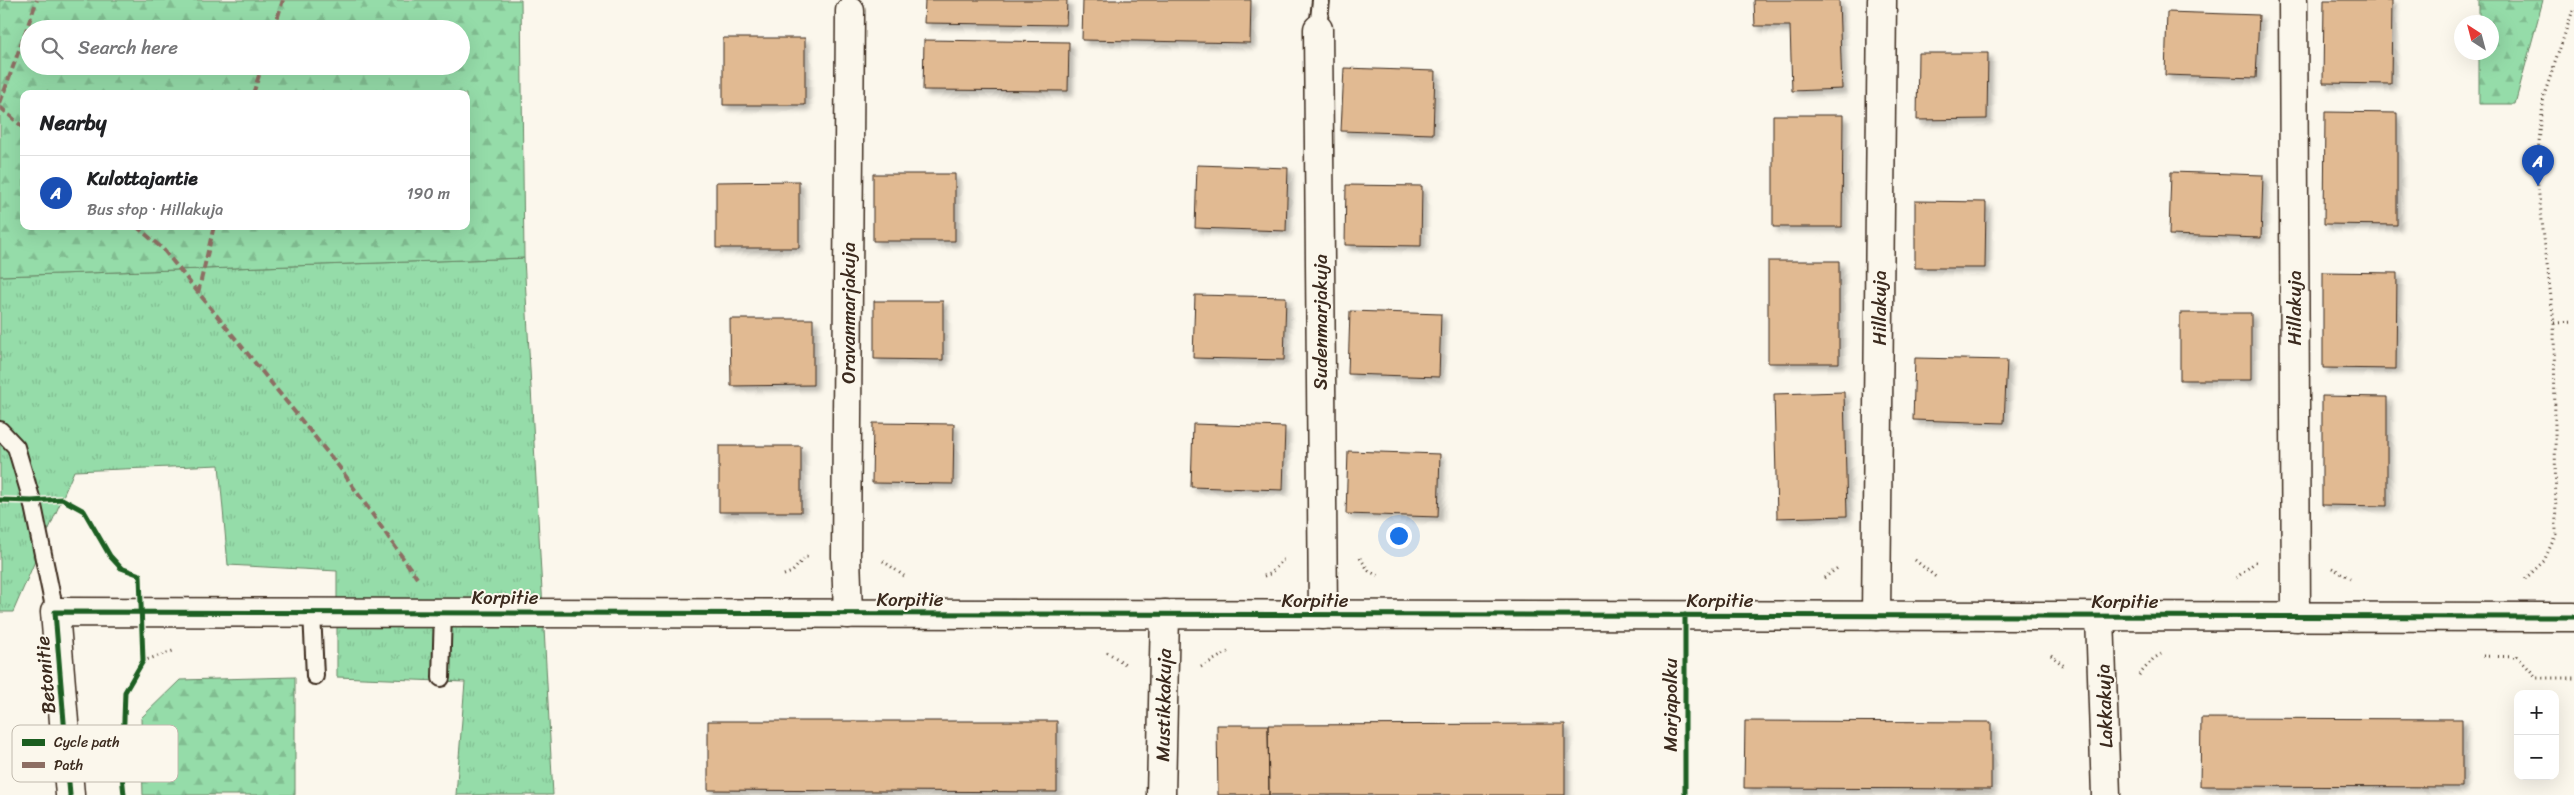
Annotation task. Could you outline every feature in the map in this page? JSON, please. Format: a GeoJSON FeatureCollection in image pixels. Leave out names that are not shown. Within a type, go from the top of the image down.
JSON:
{"type":"FeatureCollection","features":[{"type":"Feature","properties":{"kind":"street","name":"Hillakuja"},"geometry":{"type":"LineString","coordinates":[[1876,616],[1882,0]]}},
{"type":"Feature","properties":{"kind":"street","name":"Hillakuja"},"geometry":{"type":"LineString","coordinates":[[2293,0],[2294,559],[2296,617]]}},
{"type":"Feature","properties":{"kind":"street","name":"Oravanmarjakuja"},"geometry":{"type":"LineString","coordinates":[[848,6],[846,556],[848,614]]}},
{"type":"Feature","properties":{"kind":"street","name":"Sudenmarjakuja"},"geometry":{"type":"LineString","coordinates":[[1318,29],[1323,615]]}},
{"type":"Feature","properties":{"kind":"street","name":"Korpitie"},"geometry":{"type":"LineString","coordinates":[[55,612],[2574,617]]}},
{"type":"Feature","properties":{"kind":"street","name":"Betonitie"},"geometry":{"type":"LineString","coordinates":[[55,612],[64,725]]}},
{"type":"Feature","properties":{"kind":"street","name":"Mustikkakuja"},"geometry":{"type":"LineString","coordinates":[[1161,795],[1165,614]]}},
{"type":"Feature","properties":{"kind":"street","name":"Lakkakuja"},"geometry":{"type":"LineString","coordinates":[[2100,616],[2106,795]]}},
{"type":"Feature","properties":{"kind":"street","name":"Betonitie"},"geometry":{"type":"LineString","coordinates":[[69,782],[70,795]]}},
{"type":"Feature","properties":{"kind":"lane"},"geometry":{"type":"LineString","coordinates":[[1318,29],[1321,0]]}},
{"type":"Feature","properties":{"kind":"lane"},"geometry":{"type":"LineString","coordinates":[[0,430],[16,447],[32,502],[55,612]]}},
{"type":"Feature","properties":{"kind":"lane"},"geometry":{"type":"LineString","coordinates":[[312,612],[315,676]]}},
{"type":"Feature","properties":{"kind":"lane"},"geometry":{"type":"LineString","coordinates":[[441,678],[443,612]]}},
{"type":"Feature","properties":{"kind":"path"},"geometry":{"type":"LineString","coordinates":[[2574,6],[2544,95],[2536,170],[2554,323],[2556,534],[2544,561],[2516,586],[2517,657],[2537,678],[2574,678]]}},
{"type":"Feature","properties":{"kind":"path"},"geometry":{"type":"LineString","coordinates":[[2554,323],[2574,322]]}},
{"type":"Feature","properties":{"kind":"path"},"geometry":{"type":"LineString","coordinates":[[138,668],[143,660],[141,612]]}},
{"type":"Feature","properties":{"kind":"green space"},"geometry":{"type":"Polygon","coordinates":[[[0,0],[521,0],[524,258],[0,276],[0,0]]]}},
{"type":"Feature","properties":{"kind":"green space"},"geometry":{"type":"Polygon","coordinates":[[[2479,0],[2543,0],[2515,104],[2479,104],[2479,60],[2499,60],[2499,15],[2479,15],[2479,0]]]}},
{"type":"Feature","properties":{"kind":"green space"},"geometry":{"type":"Polygon","coordinates":[[[524,258],[553,795],[456,795],[465,682],[337,677],[337,571],[228,565],[219,465],[74,471],[13,612],[0,612],[0,276],[524,258]]]}},
{"type":"Feature","properties":{"kind":"green space"},"geometry":{"type":"Polygon","coordinates":[[[295,677],[295,795],[143,795],[143,782],[178,782],[178,725],[141,725],[141,718],[180,680],[295,677]]]}},
{"type":"Feature","properties":{"kind":"building"},"geometry":{"type":"Polygon","coordinates":[[[925,0],[1067,0],[1066,25],[924,23],[925,0]]]}},
{"type":"Feature","properties":{"kind":"building"},"geometry":{"type":"Polygon","coordinates":[[[1083,0],[1251,0],[1250,43],[1082,40],[1083,0]]]}},
{"type":"Feature","properties":{"kind":"building"},"geometry":{"type":"Polygon","coordinates":[[[1754,0],[1839,0],[1842,89],[1792,91],[1790,26],[1755,26],[1754,0]]]}},
{"type":"Feature","properties":{"kind":"building"},"geometry":{"type":"Polygon","coordinates":[[[2324,0],[2392,0],[2391,84],[2323,83],[2324,0]]]}},
{"type":"Feature","properties":{"kind":"building"},"geometry":{"type":"Polygon","coordinates":[[[2167,12],[2259,15],[2256,78],[2165,75],[2167,12]]]}},
{"type":"Feature","properties":{"kind":"building"},"geometry":{"type":"Polygon","coordinates":[[[723,38],[805,38],[805,105],[723,105],[723,38]]]}},
{"type":"Feature","properties":{"kind":"building"},"geometry":{"type":"Polygon","coordinates":[[[924,40],[1069,42],[1068,91],[923,90],[924,40]]]}},
{"type":"Feature","properties":{"kind":"building"},"geometry":{"type":"Polygon","coordinates":[[[1918,53],[1988,53],[1987,119],[1917,120],[1918,53]]]}},
{"type":"Feature","properties":{"kind":"building"},"geometry":{"type":"Polygon","coordinates":[[[1344,68],[1435,71],[1433,134],[1341,131],[1344,68]]]}},
{"type":"Feature","properties":{"kind":"building"},"geometry":{"type":"Polygon","coordinates":[[[2325,112],[2397,113],[2397,225],[2324,224],[2325,112]]]}},
{"type":"Feature","properties":{"kind":"building"},"geometry":{"type":"Polygon","coordinates":[[[1773,115],[1843,115],[1842,227],[1773,227],[1773,115]]]}},
{"type":"Feature","properties":{"kind":"building"},"geometry":{"type":"Polygon","coordinates":[[[1197,165],[1288,168],[1286,231],[1195,228],[1197,165]]]}},
{"type":"Feature","properties":{"kind":"building"},"geometry":{"type":"Polygon","coordinates":[[[2171,172],[2263,175],[2261,238],[2169,235],[2171,172]]]}},
{"type":"Feature","properties":{"kind":"building"},"geometry":{"type":"Polygon","coordinates":[[[873,174],[955,174],[955,241],[873,241],[873,174]]]}},
{"type":"Feature","properties":{"kind":"building"},"geometry":{"type":"Polygon","coordinates":[[[799,181],[799,248],[716,248],[716,182],[799,181]]]}},
{"type":"Feature","properties":{"kind":"building"},"geometry":{"type":"Polygon","coordinates":[[[1346,185],[1422,186],[1421,246],[1345,245],[1346,185]]]}},
{"type":"Feature","properties":{"kind":"building"},"geometry":{"type":"Polygon","coordinates":[[[1915,201],[1986,202],[1985,268],[1915,268],[1915,201]]]}},
{"type":"Feature","properties":{"kind":"building"},"geometry":{"type":"Polygon","coordinates":[[[1768,261],[1839,261],[1839,363],[1768,363],[1768,261]]]}},
{"type":"Feature","properties":{"kind":"building"},"geometry":{"type":"Polygon","coordinates":[[[2323,272],[2397,273],[2396,369],[2323,368],[2323,272]]]}},
{"type":"Feature","properties":{"kind":"building"},"geometry":{"type":"Polygon","coordinates":[[[1195,295],[1286,297],[1284,360],[1193,358],[1195,295]]]}},
{"type":"Feature","properties":{"kind":"building"},"geometry":{"type":"Polygon","coordinates":[[[874,301],[943,301],[943,360],[874,359],[874,301]]]}},
{"type":"Feature","properties":{"kind":"building"},"geometry":{"type":"Polygon","coordinates":[[[1350,311],[1441,314],[1439,377],[1348,374],[1350,311]]]}},
{"type":"Feature","properties":{"kind":"building"},"geometry":{"type":"Polygon","coordinates":[[[2180,313],[2251,313],[2251,380],[2180,380],[2180,313]]]}},
{"type":"Feature","properties":{"kind":"building"},"geometry":{"type":"Polygon","coordinates":[[[730,319],[813,319],[813,385],[731,386],[730,319]]]}},
{"type":"Feature","properties":{"kind":"building"},"geometry":{"type":"Polygon","coordinates":[[[1915,358],[2007,360],[2004,423],[1913,420],[1915,358]]]}},
{"type":"Feature","properties":{"kind":"building"},"geometry":{"type":"Polygon","coordinates":[[[1844,392],[1847,516],[1777,518],[1774,394],[1844,392]]]}},
{"type":"Feature","properties":{"kind":"building"},"geometry":{"type":"Polygon","coordinates":[[[2322,396],[2387,397],[2387,506],[2322,505],[2322,396]]]}},
{"type":"Feature","properties":{"kind":"building"},"geometry":{"type":"Polygon","coordinates":[[[873,423],[954,424],[953,484],[872,483],[873,423]]]}},
{"type":"Feature","properties":{"kind":"building"},"geometry":{"type":"Polygon","coordinates":[[[1193,424],[1285,427],[1283,490],[1191,487],[1193,424]]]}},
{"type":"Feature","properties":{"kind":"building"},"geometry":{"type":"Polygon","coordinates":[[[719,446],[801,446],[801,512],[719,512],[719,446]]]}},
{"type":"Feature","properties":{"kind":"building"},"geometry":{"type":"Polygon","coordinates":[[[1348,451],[1440,454],[1438,517],[1346,514],[1348,451]]]}},
{"type":"Feature","properties":{"kind":"building"},"geometry":{"type":"Polygon","coordinates":[[[2201,718],[2462,719],[2462,787],[2200,786],[2201,718]]]}},
{"type":"Feature","properties":{"kind":"building"},"geometry":{"type":"Polygon","coordinates":[[[708,721],[1057,721],[1057,792],[708,790],[708,721]]]}},
{"type":"Feature","properties":{"kind":"building"},"geometry":{"type":"Polygon","coordinates":[[[1745,721],[1991,722],[1991,789],[1744,788],[1745,721]]]}},
{"type":"Feature","properties":{"kind":"building"},"geometry":{"type":"Polygon","coordinates":[[[1565,724],[1565,795],[1269,795],[1268,725],[1565,724]]]}},
{"type":"Feature","properties":{"kind":"building"},"geometry":{"type":"Polygon","coordinates":[[[1217,725],[1268,725],[1269,795],[1218,795],[1217,725]]]}},
{"type":"Feature","properties":{"kind":"marked path"},"geometry":{"type":"LineString","coordinates":[[30,20],[37,0]]}},
{"type":"Feature","properties":{"kind":"marked path"},"geometry":{"type":"LineString","coordinates":[[277,20],[283,0]]}},
{"type":"Feature","properties":{"kind":"marked path"},"geometry":{"type":"LineString","coordinates":[[0,103],[20,47]]}},
{"type":"Feature","properties":{"kind":"marked path"},"geometry":{"type":"LineString","coordinates":[[254,90],[259,75]]}},
{"type":"Feature","properties":{"kind":"marked path"},"geometry":{"type":"LineString","coordinates":[[0,107],[20,124]]}},
{"type":"Feature","properties":{"kind":"marked path"},"geometry":{"type":"LineString","coordinates":[[141,230],[163,249],[340,468],[417,578]]}},
{"type":"Feature","properties":{"kind":"marked path"},"geometry":{"type":"LineString","coordinates":[[198,293],[213,230]]}},
{"type":"Feature","properties":{"kind":"cycle path"},"geometry":{"type":"LineString","coordinates":[[0,500],[32,501],[62,499],[84,511],[110,556],[121,568],[140,575],[143,661],[125,692],[124,725]]}},
{"type":"Feature","properties":{"kind":"cycle path"},"geometry":{"type":"LineString","coordinates":[[64,725],[55,612],[2574,617]]}},
{"type":"Feature","properties":{"kind":"cycle path","name":"Marjapolku"},"geometry":{"type":"LineString","coordinates":[[1685,615],[1685,795]]}},
{"type":"Feature","properties":{"kind":"cycle path"},"geometry":{"type":"LineString","coordinates":[[69,782],[70,795]]}},
{"type":"Feature","properties":{"kind":"cycle path"},"geometry":{"type":"LineString","coordinates":[[123,782],[124,795]]}},
{"type":"Feature","properties":{"kind":"place","name":"Kulottajantie"},"geometry":{"type":"Point","coordinates":[2538,186]}}]}
